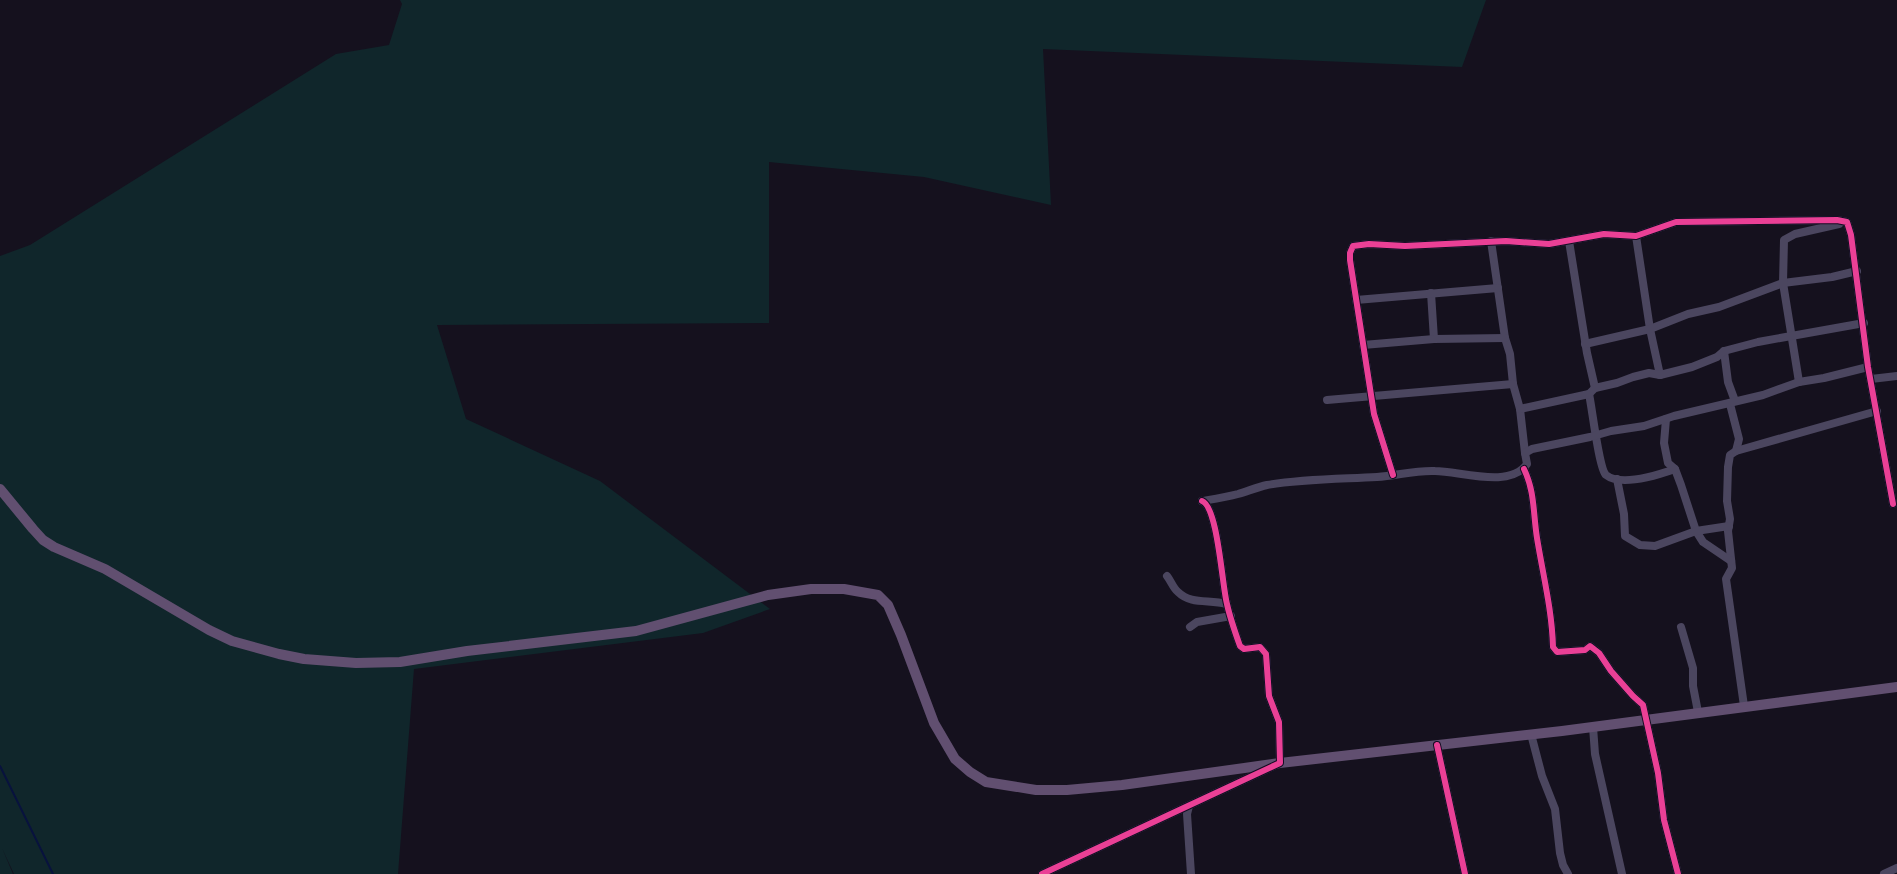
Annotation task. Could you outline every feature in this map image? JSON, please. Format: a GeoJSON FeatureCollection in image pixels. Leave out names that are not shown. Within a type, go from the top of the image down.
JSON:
{"type":"FeatureCollection","features":[{"type":"Feature","properties":{"kind":"main road"},"geometry":{"type":"LineString","coordinates":[[0,489],[43,540],[54,547],[105,569],[232,641],[279,654],[328,661],[381,663],[400,662],[467,651],[636,631],[768,596],[810,589],[844,589],[878,595],[888,605],[934,722],[955,759],[970,772],[986,782],[1036,790],[1067,790],[1122,785],[1280,763],[1593,727],[1897,687]]}},
{"type":"Feature","properties":{"kind":"street"},"geometry":{"type":"LineString","coordinates":[[1393,475],[1378,432],[1363,345],[1350,253],[1354,246],[1369,244],[1405,246],[1491,241],[1526,241],[1549,244],[1604,234],[1636,236],[1676,222],[1843,220],[1849,225],[1864,323],[1863,330],[1868,367],[1893,504]]}},
{"type":"Feature","properties":{"kind":"street"},"geometry":{"type":"LineString","coordinates":[[1799,382],[1783,283],[1783,246],[1787,237],[1826,226],[1847,222]]}},
{"type":"Feature","properties":{"kind":"street"},"geometry":{"type":"LineString","coordinates":[[1636,236],[1650,329],[1660,375]]}},
{"type":"Feature","properties":{"kind":"street"},"geometry":{"type":"LineString","coordinates":[[1042,874],[1280,763],[1279,722],[1269,696],[1266,652],[1256,646],[1244,649],[1241,647],[1226,604],[1218,540],[1208,506],[1202,501],[1239,494],[1266,485],[1393,475],[1434,470],[1478,477],[1488,477],[1515,474],[1524,469],[1527,464],[1520,409],[1513,384],[1510,354],[1505,338],[1491,241]]}},
{"type":"Feature","properties":{"kind":"street"},"geometry":{"type":"LineString","coordinates":[[1569,241],[1592,391],[1601,470],[1606,476],[1630,480],[1675,470]]}},
{"type":"Feature","properties":{"kind":"street"},"geometry":{"type":"LineString","coordinates":[[1585,344],[1650,329],[1688,314],[1720,306],[1783,283],[1832,278],[1857,271]]}},
{"type":"Feature","properties":{"kind":"street"},"geometry":{"type":"LineString","coordinates":[[1356,300],[1498,288]]}},
{"type":"Feature","properties":{"kind":"street"},"geometry":{"type":"LineString","coordinates":[[1431,293],[1434,339]]}},
{"type":"Feature","properties":{"kind":"street"},"geometry":{"type":"LineString","coordinates":[[1520,409],[1592,391],[1649,373],[1660,375],[1704,363],[1717,357],[1724,351],[1791,335],[1864,323]]}},
{"type":"Feature","properties":{"kind":"street"},"geometry":{"type":"LineString","coordinates":[[1363,345],[1434,339],[1505,338]]}},
{"type":"Feature","properties":{"kind":"street"},"geometry":{"type":"LineString","coordinates":[[1724,351],[1728,382],[1739,439],[1736,451]]}},
{"type":"Feature","properties":{"kind":"street"},"geometry":{"type":"LineString","coordinates":[[1525,453],[1532,449],[1611,431],[1644,426],[1666,419],[1763,395],[1799,382],[1824,378],[1868,367]]}},
{"type":"Feature","properties":{"kind":"street"},"geometry":{"type":"LineString","coordinates":[[1871,379],[1897,376]]}},
{"type":"Feature","properties":{"kind":"street"},"geometry":{"type":"LineString","coordinates":[[1327,400],[1513,384]]}},
{"type":"Feature","properties":{"kind":"street"},"geometry":{"type":"LineString","coordinates":[[1744,706],[1726,586],[1726,580],[1732,568],[1729,526],[1728,468],[1730,455],[1736,451],[1877,411]]}},
{"type":"Feature","properties":{"kind":"street"},"geometry":{"type":"LineString","coordinates":[[1666,419],[1664,432],[1665,450],[1668,463],[1675,470],[1696,531],[1703,542],[1731,561]]}},
{"type":"Feature","properties":{"kind":"street"},"geometry":{"type":"LineString","coordinates":[[1524,469],[1530,483],[1537,537],[1552,624],[1553,647],[1557,652],[1585,650],[1590,646],[1599,653],[1611,671],[1643,705],[1658,773],[1664,820],[1678,874]]}},
{"type":"Feature","properties":{"kind":"street"},"geometry":{"type":"LineString","coordinates":[[1617,479],[1624,514],[1625,536],[1640,545],[1655,546],[1696,531],[1729,526]]}},
{"type":"Feature","properties":{"kind":"street"},"geometry":{"type":"LineString","coordinates":[[1167,576],[1176,592],[1186,599],[1200,602],[1216,600],[1226,604]]}},
{"type":"Feature","properties":{"kind":"street"},"geometry":{"type":"LineString","coordinates":[[1190,627],[1196,622],[1231,616]]}},
{"type":"Feature","properties":{"kind":"street"},"geometry":{"type":"LineString","coordinates":[[1681,627],[1693,668],[1693,686],[1698,712]]}},
{"type":"Feature","properties":{"kind":"street"},"geometry":{"type":"LineString","coordinates":[[1593,727],[1595,754],[1622,874]]}},
{"type":"Feature","properties":{"kind":"street"},"geometry":{"type":"LineString","coordinates":[[1531,734],[1542,776],[1555,809],[1560,853],[1563,865],[1568,874]]}},
{"type":"Feature","properties":{"kind":"street"},"geometry":{"type":"LineString","coordinates":[[1437,745],[1465,874]]}},
{"type":"Feature","properties":{"kind":"street"},"geometry":{"type":"LineString","coordinates":[[1189,806],[1187,814],[1191,874]]}},
{"type":"Feature","properties":{"kind":"street"},"geometry":{"type":"LineString","coordinates":[[1884,874],[1897,868]]}},
{"type":"Feature","properties":{"kind":"green space"},"geometry":{"type":"Polygon","coordinates":[[[400,0],[1486,0],[1462,67],[1043,49],[1051,205],[924,177],[769,162],[769,323],[437,325],[466,419],[600,481],[770,609],[703,633],[414,669],[398,874],[14,874],[2,848],[13,874],[0,874],[0,256],[30,245],[336,54],[389,45],[402,4],[400,0]]]}},
{"type":"Feature","properties":{"kind":"waterway"},"geometry":{"type":"LineString","coordinates":[[0,766],[53,874]]}},
{"type":"Feature","properties":{"kind":"cycle path"},"geometry":{"type":"LineString","coordinates":[[1393,475],[1374,414],[1350,260],[1350,253],[1353,246],[1369,244],[1405,246],[1506,241],[1549,244],[1604,234],[1636,236],[1676,222],[1837,220],[1847,222],[1851,235],[1868,367],[1893,504]]}},
{"type":"Feature","properties":{"kind":"cycle path"},"geometry":{"type":"LineString","coordinates":[[1524,469],[1532,494],[1537,538],[1549,606],[1553,647],[1557,652],[1585,650],[1590,646],[1599,653],[1611,671],[1643,705],[1658,773],[1664,820],[1678,874]]}},
{"type":"Feature","properties":{"kind":"cycle path"},"geometry":{"type":"LineString","coordinates":[[1042,874],[1280,763],[1279,722],[1269,696],[1266,654],[1260,647],[1244,649],[1240,646],[1231,620],[1225,595],[1216,531],[1207,506],[1202,501]]}},
{"type":"Feature","properties":{"kind":"cycle path"},"geometry":{"type":"LineString","coordinates":[[1437,745],[1465,874]]}}]}
